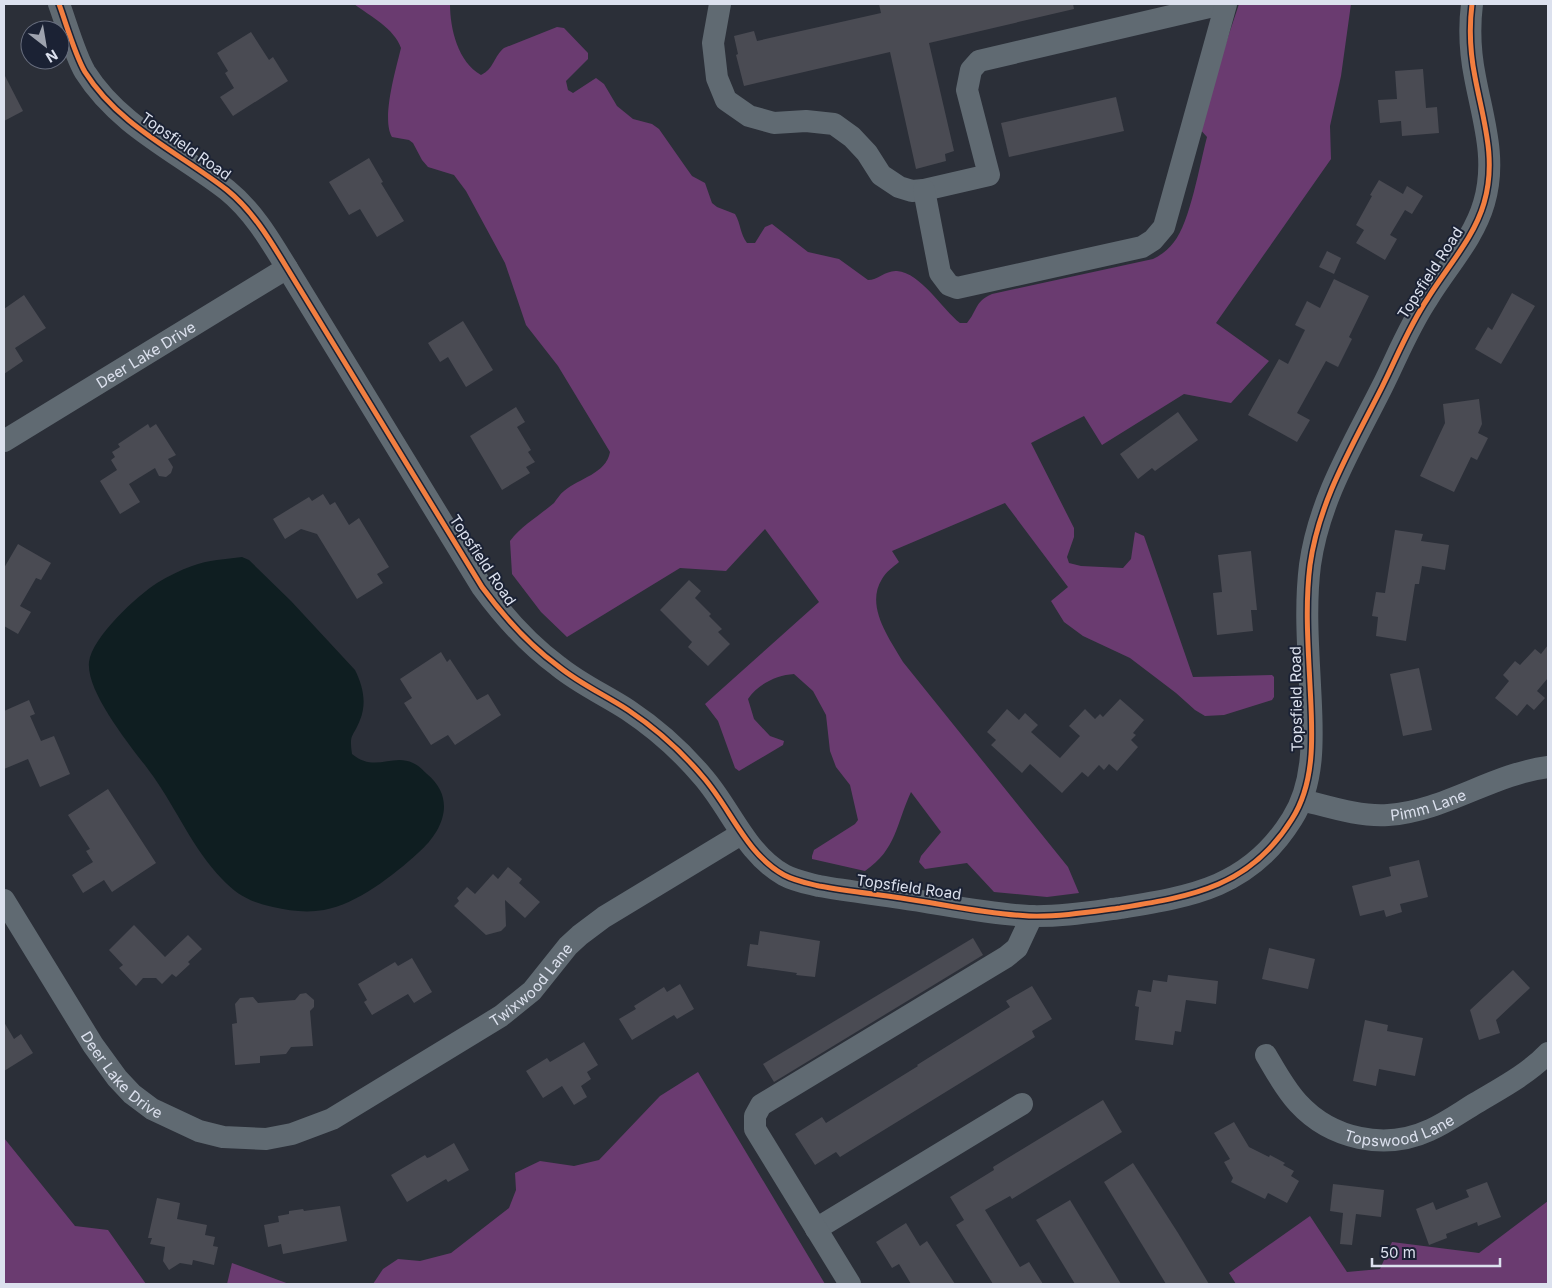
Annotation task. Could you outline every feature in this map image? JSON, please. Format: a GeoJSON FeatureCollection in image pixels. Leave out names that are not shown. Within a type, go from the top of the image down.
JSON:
{"type":"FeatureCollection","features":[{"type":"Feature","properties":{"kind":"street","name":"Topsfield Road"},"geometry":{"type":"LineString","coordinates":[[60,4],[84,70],[101,94],[131,124],[228,191],[244,206],[269,238],[477,579],[495,605],[525,638],[579,682],[626,709],[647,724],[685,758],[714,790],[742,834],[770,865],[785,876],[802,882],[997,913],[1032,916],[1102,911],[1166,901],[1194,894],[1221,884],[1249,868],[1273,844],[1291,820],[1302,800],[1309,765],[1312,735],[1307,606],[1309,574],[1317,525],[1338,474],[1383,386],[1408,330],[1476,225],[1485,202],[1489,148],[1487,129],[1474,77],[1470,51],[1472,4]]}},
{"type":"Feature","properties":{"kind":"street"},"geometry":{"type":"LineString","coordinates":[[720,4],[712,44],[717,78],[726,100],[749,116],[774,124],[806,121],[834,124],[852,137],[867,153],[880,176],[899,187],[912,190],[924,190],[989,175],[967,90],[971,70],[979,61],[1222,4]]}},
{"type":"Feature","properties":{"kind":"street"},"geometry":{"type":"LineString","coordinates":[[924,190],[940,273],[949,285],[958,288],[1142,247],[1153,240],[1164,227],[1226,4]]}},
{"type":"Feature","properties":{"kind":"street","name":"Deer Lake Drive"},"geometry":{"type":"LineString","coordinates":[[4,440],[288,268]]}},
{"type":"Feature","properties":{"kind":"street","name":"Pimm Lane"},"geometry":{"type":"LineString","coordinates":[[1302,800],[1365,814],[1387,815],[1440,804],[1508,776],[1529,769],[1548,767]]}},
{"type":"Feature","properties":{"kind":"street","name":"Twixwood Lane"},"geometry":{"type":"LineString","coordinates":[[313,1127],[332,1119],[358,1104],[501,1016],[532,991],[568,946],[580,935],[604,917],[742,834]]}},
{"type":"Feature","properties":{"kind":"street","name":"Deer Lake Drive"},"geometry":{"type":"LineString","coordinates":[[4,900],[103,1061],[132,1094],[152,1110],[199,1131],[223,1137],[266,1139],[292,1134],[313,1127]]}},
{"type":"Feature","properties":{"kind":"street"},"geometry":{"type":"LineString","coordinates":[[850,1284],[755,1129],[754,1116],[761,1105],[1006,957],[1017,948],[1032,916]]}},
{"type":"Feature","properties":{"kind":"street","name":"Topswood Lane"},"geometry":{"type":"LineString","coordinates":[[1266,1055],[1281,1081],[1298,1103],[1318,1120],[1334,1131],[1353,1137],[1388,1141],[1409,1138],[1430,1130],[1527,1071],[1548,1053]]}},
{"type":"Feature","properties":{"kind":"street"},"geometry":{"type":"LineString","coordinates":[[816,1229],[1022,1104]]}},
{"type":"Feature","properties":{"kind":"shaded area"},"geometry":{"type":"Polygon","coordinates":[[[354,4],[450,4],[450,14],[457,44],[466,62],[481,75],[489,69],[504,48],[557,27],[564,28],[588,53],[588,59],[566,81],[568,90],[573,93],[596,78],[604,84],[617,106],[633,119],[652,124],[659,129],[692,176],[705,183],[712,203],[735,214],[747,243],[755,243],[765,227],[772,224],[808,252],[839,259],[868,280],[893,271],[906,273],[931,292],[960,323],[967,323],[979,303],[992,294],[1153,259],[1172,245],[1180,233],[1190,207],[1207,137],[1198,127],[1239,4],[1351,4],[1341,76],[1330,126],[1331,159],[1216,323],[1269,361],[1231,403],[1184,394],[1102,445],[1084,416],[1031,443],[1074,528],[1074,537],[1067,557],[1069,563],[1081,566],[1123,568],[1131,559],[1135,532],[1144,536],[1193,677],[1272,675],[1274,677],[1274,697],[1272,700],[1224,715],[1205,716],[1130,658],[1083,636],[1064,622],[1051,601],[1068,587],[1005,503],[892,551],[899,562],[882,579],[877,589],[877,611],[886,632],[903,662],[1068,867],[1079,893],[1047,897],[994,892],[967,863],[925,869],[919,862],[921,856],[941,832],[911,792],[890,845],[876,863],[865,871],[812,859],[814,850],[855,824],[858,820],[850,785],[836,767],[830,751],[826,715],[813,691],[794,674],[768,681],[752,694],[748,699],[754,719],[770,736],[784,741],[783,745],[739,771],[735,768],[718,721],[705,704],[819,602],[765,529],[726,571],[680,568],[567,637],[541,612],[512,574],[510,541],[525,525],[554,503],[570,486],[598,471],[603,466],[610,452],[558,366],[526,325],[505,263],[466,191],[454,175],[428,167],[413,143],[409,140],[392,137],[389,129],[389,106],[401,48],[398,41],[387,28],[354,4]]]}},
{"type":"Feature","properties":{"kind":"shaded area"},"geometry":{"type":"Polygon","coordinates":[[[242,557],[249,560],[291,601],[355,670],[362,688],[364,701],[360,720],[351,739],[352,754],[368,762],[376,763],[398,760],[413,763],[422,769],[436,784],[442,794],[444,804],[440,825],[427,844],[374,888],[337,907],[311,911],[273,907],[258,903],[239,894],[222,879],[202,855],[162,789],[113,722],[95,690],[90,675],[89,662],[98,641],[127,607],[148,589],[179,571],[192,566],[211,561],[242,557]]]}},
{"type":"Feature","properties":{"kind":"shaded area"},"geometry":{"type":"Polygon","coordinates":[[[698,1072],[825,1284],[373,1284],[383,1269],[398,1259],[420,1261],[451,1253],[509,1208],[516,1190],[515,1173],[540,1161],[574,1166],[599,1160],[660,1096],[698,1072]]]}},
{"type":"Feature","properties":{"kind":"shaded area"},"geometry":{"type":"Polygon","coordinates":[[[4,1138],[75,1226],[108,1230],[146,1284],[4,1284],[4,1138]]]}},
{"type":"Feature","properties":{"kind":"shaded area"},"geometry":{"type":"Polygon","coordinates":[[[1548,1201],[1548,1284],[1236,1284],[1229,1273],[1310,1216],[1347,1272],[1380,1269],[1392,1242],[1479,1253],[1548,1201]]]}},
{"type":"Feature","properties":{"kind":"shaded area"},"geometry":{"type":"Polygon","coordinates":[[[232,1263],[289,1284],[227,1284],[232,1263]]]}},
{"type":"Feature","properties":{"kind":"building"},"geometry":{"type":"Polygon","coordinates":[[[879,4],[1073,4],[1074,9],[929,43],[954,151],[945,154],[946,161],[916,169],[890,52],[744,86],[736,55],[738,54],[734,36],[754,31],[757,41],[881,13],[879,4]]]}},
{"type":"Feature","properties":{"kind":"building"},"geometry":{"type":"Polygon","coordinates":[[[251,32],[269,60],[273,57],[288,81],[233,116],[220,97],[234,88],[225,73],[228,71],[217,53],[251,32]]]}},
{"type":"Feature","properties":{"kind":"building"},"geometry":{"type":"Polygon","coordinates":[[[1423,69],[1426,108],[1437,107],[1439,133],[1402,136],[1401,121],[1380,123],[1378,100],[1397,99],[1395,71],[1423,69]]]}},
{"type":"Feature","properties":{"kind":"building"},"geometry":{"type":"Polygon","coordinates":[[[4,74],[23,111],[4,121],[4,74]]]}},
{"type":"Feature","properties":{"kind":"building"},"geometry":{"type":"Polygon","coordinates":[[[1116,97],[1124,131],[1009,157],[1001,123],[1116,97]]]}},
{"type":"Feature","properties":{"kind":"building"},"geometry":{"type":"Polygon","coordinates":[[[369,158],[383,182],[381,183],[404,221],[377,237],[360,209],[349,215],[329,182],[369,158]]]}},
{"type":"Feature","properties":{"kind":"building"},"geometry":{"type":"Polygon","coordinates":[[[1379,180],[1403,194],[1407,186],[1423,196],[1412,214],[1405,210],[1390,235],[1397,239],[1385,260],[1356,243],[1364,230],[1356,225],[1379,180]]]}},
{"type":"Feature","properties":{"kind":"building"},"geometry":{"type":"Polygon","coordinates":[[[1327,251],[1341,258],[1334,274],[1319,267],[1327,251]]]}},
{"type":"Feature","properties":{"kind":"building"},"geometry":{"type":"Polygon","coordinates":[[[1334,279],[1369,296],[1349,337],[1352,339],[1338,367],[1326,361],[1297,413],[1310,420],[1297,442],[1248,415],[1279,359],[1288,364],[1305,330],[1295,325],[1307,301],[1320,308],[1334,279]]]}},
{"type":"Feature","properties":{"kind":"building"},"geometry":{"type":"Polygon","coordinates":[[[1512,293],[1535,306],[1501,364],[1475,349],[1488,327],[1492,330],[1512,293]]]}},
{"type":"Feature","properties":{"kind":"building"},"geometry":{"type":"Polygon","coordinates":[[[24,295],[46,328],[15,348],[23,361],[4,374],[4,309],[24,295]]]}},
{"type":"Feature","properties":{"kind":"building"},"geometry":{"type":"Polygon","coordinates":[[[463,321],[493,370],[466,387],[448,357],[440,362],[428,343],[463,321]]]}},
{"type":"Feature","properties":{"kind":"building"},"geometry":{"type":"Polygon","coordinates":[[[1479,399],[1482,424],[1478,433],[1488,438],[1477,460],[1471,457],[1454,492],[1420,476],[1445,423],[1443,404],[1479,399]]]}},
{"type":"Feature","properties":{"kind":"building"},"geometry":{"type":"Polygon","coordinates":[[[516,407],[525,422],[517,427],[531,450],[528,452],[535,462],[526,467],[530,473],[502,490],[470,436],[516,407]]]}},
{"type":"Feature","properties":{"kind":"building"},"geometry":{"type":"Polygon","coordinates":[[[1178,412],[1198,440],[1155,471],[1152,468],[1138,479],[1120,454],[1178,412]]]}},
{"type":"Feature","properties":{"kind":"building"},"geometry":{"type":"Polygon","coordinates":[[[148,424],[150,428],[156,424],[176,455],[168,459],[173,467],[171,473],[166,477],[159,476],[155,468],[129,484],[140,502],[120,514],[100,481],[117,470],[111,460],[115,457],[112,452],[120,447],[118,444],[148,424]]]}},
{"type":"Feature","properties":{"kind":"building"},"geometry":{"type":"Polygon","coordinates":[[[323,494],[330,505],[335,502],[349,525],[359,518],[389,567],[377,574],[383,583],[357,599],[317,534],[301,529],[285,539],[273,519],[309,497],[312,501],[323,494]]]}},
{"type":"Feature","properties":{"kind":"building"},"geometry":{"type":"Polygon","coordinates":[[[1395,530],[1423,534],[1421,541],[1449,545],[1445,570],[1422,566],[1419,584],[1415,584],[1406,641],[1376,636],[1378,617],[1372,616],[1376,592],[1385,593],[1395,530]]]}},
{"type":"Feature","properties":{"kind":"building"},"geometry":{"type":"Polygon","coordinates":[[[18,544],[51,563],[41,580],[36,578],[20,606],[31,612],[18,634],[4,626],[4,568],[18,544]]]}},
{"type":"Feature","properties":{"kind":"building"},"geometry":{"type":"Polygon","coordinates":[[[1251,551],[1257,610],[1251,610],[1253,631],[1217,635],[1213,593],[1222,592],[1218,555],[1251,551]]]}},
{"type":"Feature","properties":{"kind":"building"},"geometry":{"type":"Polygon","coordinates":[[[689,580],[701,591],[695,598],[711,614],[709,616],[722,629],[718,632],[730,644],[708,666],[688,647],[692,642],[660,610],[689,580]]]}},
{"type":"Feature","properties":{"kind":"building"},"geometry":{"type":"Polygon","coordinates":[[[1548,645],[1548,678],[1537,691],[1545,698],[1534,710],[1527,704],[1517,716],[1495,698],[1509,681],[1503,675],[1515,661],[1520,665],[1535,649],[1541,654],[1548,645]]]}},
{"type":"Feature","properties":{"kind":"building"},"geometry":{"type":"Polygon","coordinates":[[[441,652],[447,662],[450,659],[477,700],[488,694],[501,715],[455,745],[448,735],[431,745],[404,703],[412,698],[400,679],[441,652]]]}},
{"type":"Feature","properties":{"kind":"building"},"geometry":{"type":"Polygon","coordinates":[[[1419,668],[1432,730],[1403,736],[1390,674],[1419,668]]]}},
{"type":"Feature","properties":{"kind":"building"},"geometry":{"type":"Polygon","coordinates":[[[1120,699],[1144,720],[1133,733],[1136,735],[1131,740],[1138,747],[1117,771],[1109,764],[1104,770],[1099,765],[1088,777],[1082,772],[1062,793],[1030,764],[1022,773],[991,745],[996,740],[987,732],[1007,709],[1019,720],[1025,713],[1038,725],[1031,732],[1060,758],[1080,736],[1069,726],[1085,709],[1095,719],[1100,714],[1103,717],[1120,699]]]}},
{"type":"Feature","properties":{"kind":"building"},"geometry":{"type":"Polygon","coordinates":[[[29,700],[35,714],[30,716],[41,741],[54,736],[70,774],[40,787],[28,759],[4,769],[4,711],[29,700]]]}},
{"type":"Feature","properties":{"kind":"building"},"geometry":{"type":"Polygon","coordinates":[[[108,789],[156,863],[112,892],[104,880],[83,893],[72,875],[93,862],[86,851],[90,849],[68,815],[108,789]]]}},
{"type":"Feature","properties":{"kind":"building"},"geometry":{"type":"Polygon","coordinates":[[[1419,860],[1428,897],[1400,904],[1402,912],[1386,917],[1384,910],[1360,916],[1352,886],[1391,876],[1389,867],[1419,860]]]}},
{"type":"Feature","properties":{"kind":"building"},"geometry":{"type":"Polygon","coordinates":[[[508,867],[522,879],[519,883],[540,902],[525,918],[505,900],[506,926],[501,931],[486,935],[454,906],[459,901],[457,898],[467,887],[475,894],[493,874],[498,879],[508,867]]]}},
{"type":"Feature","properties":{"kind":"building"},"geometry":{"type":"Polygon","coordinates":[[[134,925],[165,957],[188,935],[202,949],[176,977],[172,974],[162,984],[156,978],[143,978],[136,986],[119,968],[123,965],[109,950],[134,925]]]}},
{"type":"Feature","properties":{"kind":"building"},"geometry":{"type":"Polygon","coordinates":[[[760,931],[820,941],[815,977],[747,966],[750,944],[758,945],[760,931]]]}},
{"type":"Feature","properties":{"kind":"building"},"geometry":{"type":"Polygon","coordinates":[[[973,938],[983,955],[774,1082],[763,1064],[973,938]]]}},
{"type":"Feature","properties":{"kind":"building"},"geometry":{"type":"Polygon","coordinates":[[[1269,948],[1315,959],[1308,989],[1262,979],[1269,948]]]}},
{"type":"Feature","properties":{"kind":"building"},"geometry":{"type":"Polygon","coordinates":[[[412,958],[432,992],[414,1003],[408,994],[372,1015],[364,1002],[367,1000],[358,984],[395,962],[398,966],[412,958]]]}},
{"type":"Feature","properties":{"kind":"building"},"geometry":{"type":"Polygon","coordinates":[[[1513,970],[1530,988],[1496,1020],[1500,1033],[1479,1040],[1470,1010],[1513,970]]]}},
{"type":"Feature","properties":{"kind":"building"},"geometry":{"type":"Polygon","coordinates":[[[1168,975],[1218,981],[1216,1004],[1186,1000],[1181,1032],[1175,1031],[1173,1045],[1135,1040],[1139,1007],[1135,1006],[1138,990],[1151,992],[1153,980],[1167,982],[1168,975]]]}},
{"type":"Feature","properties":{"kind":"building"},"geometry":{"type":"Polygon","coordinates":[[[680,984],[694,1009],[677,1019],[674,1015],[632,1040],[619,1019],[636,1009],[634,1006],[664,987],[667,992],[680,984]]]}},
{"type":"Feature","properties":{"kind":"building"},"geometry":{"type":"Polygon","coordinates":[[[1032,986],[1052,1019],[1032,1031],[1035,1037],[840,1157],[836,1152],[815,1165],[795,1134],[822,1117],[826,1123],[918,1066],[1010,1007],[1006,1001],[1032,986]]]}},
{"type":"Feature","properties":{"kind":"building"},"geometry":{"type":"Polygon","coordinates":[[[306,993],[314,1000],[314,1007],[310,1011],[313,1046],[291,1047],[286,1054],[260,1056],[260,1063],[235,1065],[232,1024],[237,1023],[235,1004],[240,998],[253,997],[258,1003],[295,1000],[300,994],[306,993]]]}},
{"type":"Feature","properties":{"kind":"building"},"geometry":{"type":"Polygon","coordinates":[[[1365,1020],[1388,1025],[1387,1031],[1423,1038],[1415,1076],[1379,1069],[1376,1086],[1353,1081],[1365,1020]]]}},
{"type":"Feature","properties":{"kind":"building"},"geometry":{"type":"Polygon","coordinates":[[[4,1022],[14,1039],[21,1034],[33,1053],[4,1071],[4,1022]]]}},
{"type":"Feature","properties":{"kind":"building"},"geometry":{"type":"Polygon","coordinates":[[[584,1042],[598,1065],[587,1072],[591,1079],[581,1086],[587,1097],[574,1105],[562,1086],[543,1098],[526,1071],[547,1058],[550,1062],[584,1042]]]}},
{"type":"Feature","properties":{"kind":"building"},"geometry":{"type":"Polygon","coordinates":[[[1103,1100],[1122,1132],[1012,1199],[1010,1196],[985,1210],[1020,1267],[1029,1262],[1043,1284],[993,1284],[956,1225],[964,1220],[950,1197],[994,1170],[993,1167],[1103,1100]]]}},
{"type":"Feature","properties":{"kind":"building"},"geometry":{"type":"Polygon","coordinates":[[[1234,1122],[1249,1147],[1285,1163],[1283,1165],[1294,1171],[1291,1176],[1299,1181],[1287,1203],[1268,1193],[1265,1199],[1231,1182],[1233,1178],[1224,1162],[1230,1159],[1214,1133],[1234,1122]]]}},
{"type":"Feature","properties":{"kind":"building"},"geometry":{"type":"Polygon","coordinates":[[[454,1143],[469,1170],[448,1182],[446,1179],[407,1202],[391,1175],[425,1155],[427,1158],[430,1157],[454,1143]]]}},
{"type":"Feature","properties":{"kind":"building"},"geometry":{"type":"Polygon","coordinates":[[[1133,1163],[1209,1284],[1166,1284],[1104,1182],[1133,1163]]]}},
{"type":"Feature","properties":{"kind":"building"},"geometry":{"type":"Polygon","coordinates":[[[1487,1182],[1501,1217],[1478,1226],[1477,1222],[1446,1234],[1447,1238],[1429,1245],[1416,1209],[1433,1202],[1436,1210],[1469,1197],[1466,1190],[1487,1182]]]}},
{"type":"Feature","properties":{"kind":"building"},"geometry":{"type":"Polygon","coordinates":[[[1333,1184],[1384,1190],[1381,1217],[1356,1214],[1352,1245],[1340,1244],[1343,1213],[1330,1211],[1333,1184]]]}},
{"type":"Feature","properties":{"kind":"building"},"geometry":{"type":"Polygon","coordinates":[[[157,1198],[180,1203],[177,1219],[207,1225],[205,1235],[215,1237],[213,1246],[218,1247],[214,1265],[193,1260],[192,1265],[180,1263],[169,1270],[163,1261],[165,1247],[150,1244],[152,1238],[148,1238],[157,1198]]]}},
{"type":"Feature","properties":{"kind":"building"},"geometry":{"type":"Polygon","coordinates":[[[1070,1200],[1121,1284],[1075,1284],[1036,1220],[1070,1200]]]}},
{"type":"Feature","properties":{"kind":"building"},"geometry":{"type":"Polygon","coordinates":[[[340,1206],[347,1241],[283,1254],[281,1244],[268,1247],[264,1225],[279,1222],[278,1216],[289,1214],[289,1211],[340,1206]]]}},
{"type":"Feature","properties":{"kind":"building"},"geometry":{"type":"Polygon","coordinates":[[[906,1223],[920,1246],[927,1241],[955,1284],[911,1284],[899,1264],[892,1268],[876,1242],[906,1223]]]}},
{"type":"Feature","properties":{"kind":"cycle path"},"geometry":{"type":"LineString","coordinates":[[59,4],[81,65],[99,91],[115,108],[150,137],[227,190],[245,207],[260,226],[281,257],[482,587],[499,609],[537,649],[566,672],[638,717],[668,741],[703,777],[759,855],[784,875],[801,882],[829,888],[965,909],[1029,916],[1086,913],[1147,904],[1172,899],[1218,884],[1238,874],[1258,860],[1276,842],[1300,804],[1306,788],[1312,736],[1307,625],[1308,580],[1314,541],[1321,518],[1339,473],[1409,331],[1435,286],[1474,228],[1480,216],[1488,187],[1489,155],[1471,49],[1470,22],[1472,4]]}}]}
